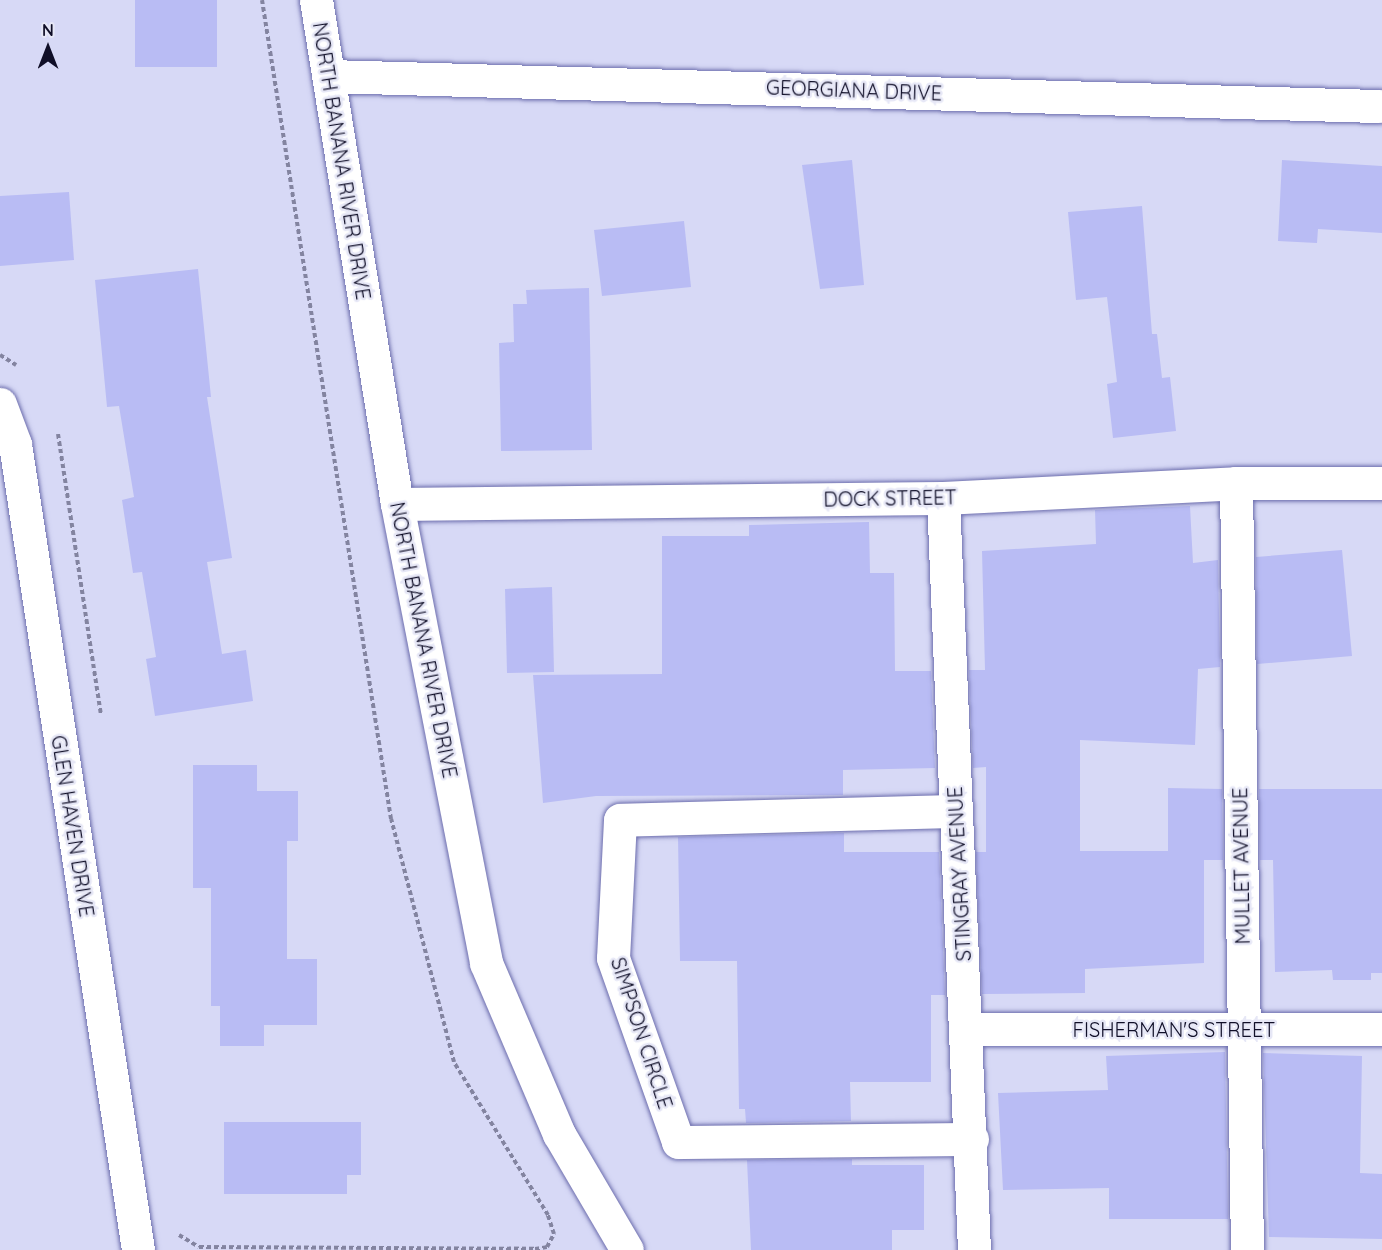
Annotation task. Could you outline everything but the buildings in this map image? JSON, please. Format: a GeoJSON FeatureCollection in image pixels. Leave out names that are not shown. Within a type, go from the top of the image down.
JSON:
{"type":"FeatureCollection","features":[{"type":"Feature","properties":{"kind":"street","name":"NORTH BANANA RIVER DRIVE"},"geometry":{"type":"LineString","coordinates":[[316,0],[398,504],[486,963],[559,1134],[627,1250]]}},
{"type":"Feature","properties":{"kind":"street","name":"GEORGIANA DRIVE"},"geometry":{"type":"LineString","coordinates":[[329,76],[1379,106]]}},
{"type":"Feature","properties":{"kind":"street","name":"GLEN HAVEN DRIVE"},"geometry":{"type":"LineString","coordinates":[[0,404],[15,444],[138,1250]]}},
{"type":"Feature","properties":{"kind":"street","name":"DOCK STREET"},"geometry":{"type":"LineString","coordinates":[[398,504],[944,498],[1236,483],[1382,483]]}},
{"type":"Feature","properties":{"kind":"street","name":"MULLET AVENUE"},"geometry":{"type":"LineString","coordinates":[[1236,483],[1247,1250]]}},
{"type":"Feature","properties":{"kind":"street","name":"STINGRAY AVENUE"},"geometry":{"type":"LineString","coordinates":[[944,498],[955,811],[972,1139],[974,1250]]}},
{"type":"Feature","properties":{"kind":"street","name":"SIMPSON CIRCLE"},"geometry":{"type":"LineString","coordinates":[[955,811],[620,820],[613,958],[678,1142],[972,1139]]}},
{"type":"Feature","properties":{"kind":"street","name":"FISHERMAN'S STREET"},"geometry":{"type":"LineString","coordinates":[[966,1029],[1382,1029]]}},
{"type":"Feature","properties":{"kind":"path"},"geometry":{"type":"LineString","coordinates":[[176,1221],[183,1242],[199,1247],[535,1249],[547,1247],[554,1234],[548,1215],[454,1062],[391,819],[262,0]]}},
{"type":"Feature","properties":{"kind":"path"},"geometry":{"type":"LineString","coordinates":[[0,355],[24,373]]}},
{"type":"Feature","properties":{"kind":"path"},"geometry":{"type":"LineString","coordinates":[[54,424],[103,726]]}}]}
